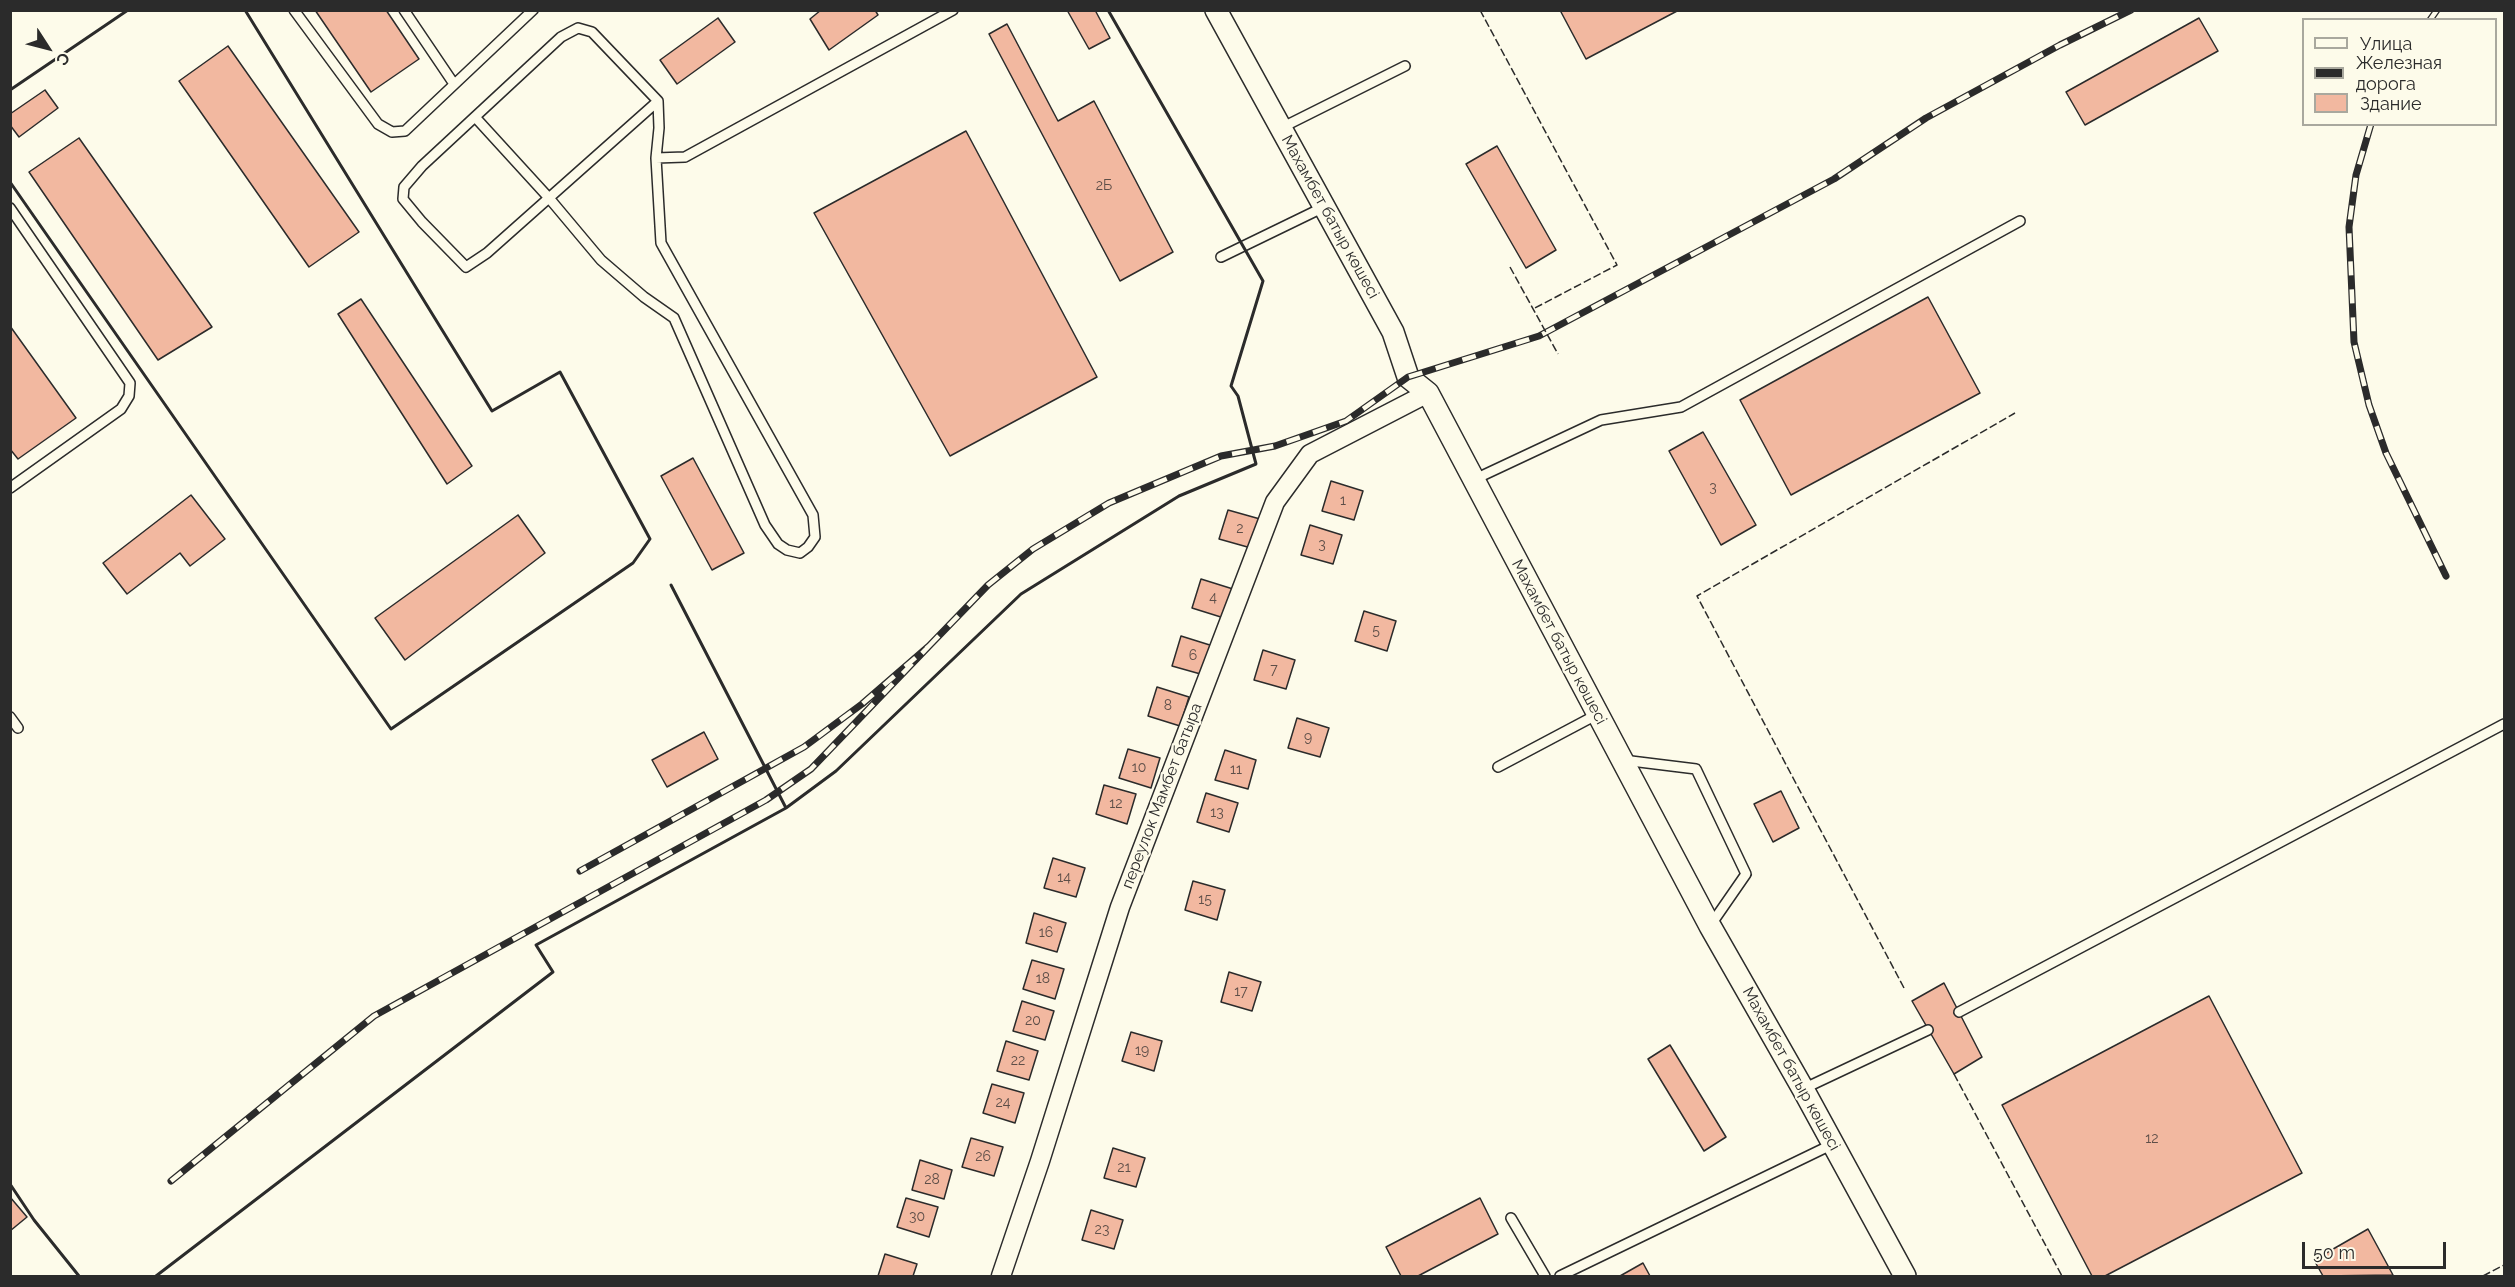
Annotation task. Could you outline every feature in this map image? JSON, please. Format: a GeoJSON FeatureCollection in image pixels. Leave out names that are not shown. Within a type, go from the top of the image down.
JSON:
{"type":"FeatureCollection","features":[{"type":"Feature","properties":{"kind":"street","name":"Махамбет батыр көшесі"},"geometry":{"type":"LineString","coordinates":[[1216,10],[1393,332],[1408,377],[1428,393],[1710,926],[1803,1089],[1905,1276]]}},
{"type":"Feature","properties":{"kind":"street","name":"переулок Мамбет батыра"},"geometry":{"type":"LineString","coordinates":[[1001,1276],[1040,1161],[1120,907],[1275,502],[1310,454],[1428,393]]}},
{"type":"Feature","properties":{"kind":"lane"},"geometry":{"type":"LineString","coordinates":[[294,10],[378,124],[392,132],[405,131],[533,10]]}},
{"type":"Feature","properties":{"kind":"lane"},"geometry":{"type":"LineString","coordinates":[[404,10],[454,84]]}},
{"type":"Feature","properties":{"kind":"lane"},"geometry":{"type":"LineString","coordinates":[[656,158],[685,156],[953,10]]}},
{"type":"Feature","properties":{"kind":"lane"},"geometry":{"type":"LineString","coordinates":[[475,117],[549,198],[601,260],[644,297],[674,318],[765,525],[778,543],[787,550],[800,553],[815,537],[813,515],[661,243],[656,158],[659,128],[658,101],[592,32],[578,28],[561,37],[422,166],[404,187],[403,199],[466,267],[487,253],[549,198],[658,101]]}},
{"type":"Feature","properties":{"kind":"lane"},"geometry":{"type":"LineString","coordinates":[[1281,128],[1405,66]]}},
{"type":"Feature","properties":{"kind":"lane"},"geometry":{"type":"LineString","coordinates":[[1221,256],[1324,207]]}},
{"type":"Feature","properties":{"kind":"lane"},"geometry":{"type":"LineString","coordinates":[[10,208],[130,383],[129,396],[121,409],[10,488]]}},
{"type":"Feature","properties":{"kind":"lane"},"geometry":{"type":"LineString","coordinates":[[1473,480],[1601,420],[1681,407],[2020,221]]}},
{"type":"Feature","properties":{"kind":"lane"},"geometry":{"type":"LineString","coordinates":[[1498,767],[1598,714]]}},
{"type":"Feature","properties":{"kind":"lane"},"geometry":{"type":"LineString","coordinates":[[10,717],[18,728]]}},
{"type":"Feature","properties":{"kind":"lane"},"geometry":{"type":"LineString","coordinates":[[1959,1012],[2505,724]]}},
{"type":"Feature","properties":{"kind":"lane"},"geometry":{"type":"LineString","coordinates":[[1622,760],[1696,769],[1746,874],[1710,926]]}},
{"type":"Feature","properties":{"kind":"lane"},"geometry":{"type":"LineString","coordinates":[[1803,1089],[1928,1030]]}},
{"type":"Feature","properties":{"kind":"lane"},"geometry":{"type":"LineString","coordinates":[[1560,1276],[1833,1144]]}},
{"type":"Feature","properties":{"kind":"lane"},"geometry":{"type":"LineString","coordinates":[[1511,1218],[1545,1276]]}},
{"type":"Feature","properties":{"kind":"building"},"geometry":{"type":"Polygon","coordinates":[[[315,10],[386,10],[419,59],[371,92],[315,10]]]}},
{"type":"Feature","properties":{"kind":"building"},"geometry":{"type":"Polygon","coordinates":[[[821,10],[875,10],[878,15],[829,50],[810,19],[821,10]]]}},
{"type":"Feature","properties":{"kind":"building"},"geometry":{"type":"Polygon","coordinates":[[[1067,10],[1095,10],[1110,38],[1089,49],[1067,10]]]}},
{"type":"Feature","properties":{"kind":"building"},"geometry":{"type":"Polygon","coordinates":[[[1564,10],[1679,10],[1586,59],[1561,12],[1564,10]]]}},
{"type":"Feature","properties":{"kind":"building"},"geometry":{"type":"Polygon","coordinates":[[[718,18],[735,42],[677,84],[660,60],[718,18]]]}},
{"type":"Feature","properties":{"kind":"building"},"geometry":{"type":"Polygon","coordinates":[[[2199,18],[2218,51],[2085,125],[2066,92],[2199,18]]]}},
{"type":"Feature","properties":{"kind":"building"},"geometry":{"type":"Polygon","coordinates":[[[1007,24],[1058,121],[1094,101],[1173,252],[1120,281],[989,34],[1007,24]]]}},
{"type":"Feature","properties":{"kind":"building"},"geometry":{"type":"Polygon","coordinates":[[[228,46],[359,232],[309,267],[179,81],[228,46]]]}},
{"type":"Feature","properties":{"kind":"building"},"geometry":{"type":"Polygon","coordinates":[[[45,90],[58,108],[19,137],[10,125],[10,114],[45,90]]]}},
{"type":"Feature","properties":{"kind":"building"},"geometry":{"type":"Polygon","coordinates":[[[966,131],[1097,377],[950,456],[814,213],[966,131]]]}},
{"type":"Feature","properties":{"kind":"building"},"geometry":{"type":"Polygon","coordinates":[[[79,138],[212,327],[158,360],[29,172],[79,138]]]}},
{"type":"Feature","properties":{"kind":"building"},"geometry":{"type":"Polygon","coordinates":[[[1497,146],[1556,250],[1526,268],[1466,164],[1497,146]]]}},
{"type":"Feature","properties":{"kind":"building"},"geometry":{"type":"Polygon","coordinates":[[[1928,297],[1980,393],[1791,495],[1740,400],[1928,297]]]}},
{"type":"Feature","properties":{"kind":"building"},"geometry":{"type":"Polygon","coordinates":[[[361,299],[472,466],[447,484],[338,314],[361,299]]]}},
{"type":"Feature","properties":{"kind":"building"},"geometry":{"type":"Polygon","coordinates":[[[10,326],[76,418],[18,459],[10,449],[10,326]]]}},
{"type":"Feature","properties":{"kind":"building"},"geometry":{"type":"Polygon","coordinates":[[[1703,432],[1756,525],[1721,545],[1669,451],[1703,432]]]}},
{"type":"Feature","properties":{"kind":"building"},"geometry":{"type":"Polygon","coordinates":[[[693,458],[744,553],[712,570],[661,476],[693,458]]]}},
{"type":"Feature","properties":{"kind":"building"},"geometry":{"type":"Polygon","coordinates":[[[1331,481],[1363,491],[1354,520],[1322,511],[1331,481]]]}},
{"type":"Feature","properties":{"kind":"building"},"geometry":{"type":"Polygon","coordinates":[[[191,495],[225,539],[190,566],[180,553],[127,594],[103,563],[191,495]]]}},
{"type":"Feature","properties":{"kind":"building"},"geometry":{"type":"Polygon","coordinates":[[[1228,510],[1260,519],[1251,548],[1219,539],[1228,510]]]}},
{"type":"Feature","properties":{"kind":"building"},"geometry":{"type":"Polygon","coordinates":[[[518,515],[545,553],[405,660],[375,618],[518,515]]]}},
{"type":"Feature","properties":{"kind":"building"},"geometry":{"type":"Polygon","coordinates":[[[1310,525],[1342,535],[1333,564],[1301,555],[1310,525]]]}},
{"type":"Feature","properties":{"kind":"building"},"geometry":{"type":"Polygon","coordinates":[[[1201,579],[1233,589],[1224,618],[1192,608],[1201,579]]]}},
{"type":"Feature","properties":{"kind":"building"},"geometry":{"type":"Polygon","coordinates":[[[1364,611],[1396,621],[1387,651],[1355,641],[1364,611]]]}},
{"type":"Feature","properties":{"kind":"building"},"geometry":{"type":"Polygon","coordinates":[[[1181,636],[1213,646],[1204,675],[1172,666],[1181,636]]]}},
{"type":"Feature","properties":{"kind":"building"},"geometry":{"type":"Polygon","coordinates":[[[1263,650],[1295,660],[1286,689],[1254,680],[1263,650]]]}},
{"type":"Feature","properties":{"kind":"building"},"geometry":{"type":"Polygon","coordinates":[[[1157,687],[1189,697],[1180,726],[1148,716],[1157,687]]]}},
{"type":"Feature","properties":{"kind":"building"},"geometry":{"type":"Polygon","coordinates":[[[1297,718],[1329,728],[1320,757],[1288,748],[1297,718]]]}},
{"type":"Feature","properties":{"kind":"building"},"geometry":{"type":"Polygon","coordinates":[[[704,732],[718,759],[667,787],[652,760],[704,732]]]}},
{"type":"Feature","properties":{"kind":"building"},"geometry":{"type":"Polygon","coordinates":[[[1128,749],[1160,758],[1151,788],[1119,778],[1128,749]]]}},
{"type":"Feature","properties":{"kind":"building"},"geometry":{"type":"Polygon","coordinates":[[[1225,750],[1256,760],[1248,789],[1215,780],[1225,750]]]}},
{"type":"Feature","properties":{"kind":"building"},"geometry":{"type":"Polygon","coordinates":[[[1104,785],[1136,794],[1127,824],[1096,814],[1104,785]]]}},
{"type":"Feature","properties":{"kind":"building"},"geometry":{"type":"Polygon","coordinates":[[[1781,791],[1799,828],[1773,842],[1754,804],[1781,791]]]}},
{"type":"Feature","properties":{"kind":"building"},"geometry":{"type":"Polygon","coordinates":[[[1206,793],[1238,803],[1229,832],[1197,822],[1206,793]]]}},
{"type":"Feature","properties":{"kind":"building"},"geometry":{"type":"Polygon","coordinates":[[[1053,858],[1085,868],[1076,897],[1044,888],[1053,858]]]}},
{"type":"Feature","properties":{"kind":"building"},"geometry":{"type":"Polygon","coordinates":[[[1193,881],[1225,890],[1217,920],[1185,910],[1193,881]]]}},
{"type":"Feature","properties":{"kind":"building"},"geometry":{"type":"Polygon","coordinates":[[[1034,913],[1066,923],[1057,952],[1026,943],[1034,913]]]}},
{"type":"Feature","properties":{"kind":"building"},"geometry":{"type":"Polygon","coordinates":[[[1032,960],[1064,969],[1055,999],[1023,989],[1032,960]]]}},
{"type":"Feature","properties":{"kind":"building"},"geometry":{"type":"Polygon","coordinates":[[[1229,972],[1261,982],[1252,1011],[1221,1002],[1229,972]]]}},
{"type":"Feature","properties":{"kind":"building"},"geometry":{"type":"Polygon","coordinates":[[[1944,983],[1982,1057],[1954,1074],[1912,1001],[1944,983]]]}},
{"type":"Feature","properties":{"kind":"building"},"geometry":{"type":"Polygon","coordinates":[[[2209,996],[2302,1173],[2105,1276],[2092,1276],[2002,1105],[2209,996]]]}},
{"type":"Feature","properties":{"kind":"building"},"geometry":{"type":"Polygon","coordinates":[[[1022,1001],[1054,1011],[1045,1040],[1013,1031],[1022,1001]]]}},
{"type":"Feature","properties":{"kind":"building"},"geometry":{"type":"Polygon","coordinates":[[[1131,1032],[1162,1041],[1154,1071],[1122,1061],[1131,1032]]]}},
{"type":"Feature","properties":{"kind":"building"},"geometry":{"type":"Polygon","coordinates":[[[1006,1041],[1038,1051],[1029,1080],[997,1071],[1006,1041]]]}},
{"type":"Feature","properties":{"kind":"building"},"geometry":{"type":"Polygon","coordinates":[[[1670,1045],[1726,1137],[1704,1151],[1648,1059],[1670,1045]]]}},
{"type":"Feature","properties":{"kind":"building"},"geometry":{"type":"Polygon","coordinates":[[[992,1084],[1024,1093],[1015,1123],[983,1113],[992,1084]]]}},
{"type":"Feature","properties":{"kind":"building"},"geometry":{"type":"Polygon","coordinates":[[[971,1138],[1003,1147],[994,1176],[962,1167],[971,1138]]]}},
{"type":"Feature","properties":{"kind":"building"},"geometry":{"type":"Polygon","coordinates":[[[1113,1148],[1145,1158],[1136,1187],[1104,1178],[1113,1148]]]}},
{"type":"Feature","properties":{"kind":"building"},"geometry":{"type":"Polygon","coordinates":[[[920,1160],[952,1170],[944,1199],[912,1190],[920,1160]]]}},
{"type":"Feature","properties":{"kind":"building"},"geometry":{"type":"Polygon","coordinates":[[[10,1197],[27,1217],[10,1231],[10,1197]]]}},
{"type":"Feature","properties":{"kind":"building"},"geometry":{"type":"Polygon","coordinates":[[[906,1198],[938,1207],[929,1237],[897,1227],[906,1198]]]}},
{"type":"Feature","properties":{"kind":"building"},"geometry":{"type":"Polygon","coordinates":[[[1480,1198],[1498,1234],[1418,1276],[1401,1276],[1386,1247],[1480,1198]]]}},
{"type":"Feature","properties":{"kind":"building"},"geometry":{"type":"Polygon","coordinates":[[[1091,1210],[1123,1220],[1114,1249],[1082,1240],[1091,1210]]]}},
{"type":"Feature","properties":{"kind":"building"},"geometry":{"type":"Polygon","coordinates":[[[2368,1229],[2393,1275],[2323,1276],[2314,1260],[2368,1229]]]}},
{"type":"Feature","properties":{"kind":"building"},"geometry":{"type":"Polygon","coordinates":[[[885,1254],[917,1264],[913,1276],[878,1276],[885,1254]]]}},
{"type":"Feature","properties":{"kind":"building"},"geometry":{"type":"Polygon","coordinates":[[[1643,1263],[1650,1276],[1620,1276],[1643,1263]]]}},
{"type":"Feature","properties":{"kind":"railway"},"geometry":{"type":"LineString","coordinates":[[929,646],[988,585],[1033,549],[1109,503],[1221,456],[1275,446],[1346,421],[1408,377],[1539,336],[1834,179],[1926,118],[2060,45],[2131,10]]}},
{"type":"Feature","properties":{"kind":"railway"},"geometry":{"type":"LineString","coordinates":[[2431,18],[2437,10]]}},
{"type":"Feature","properties":{"kind":"railway"},"geometry":{"type":"LineString","coordinates":[[2370,126],[2356,175],[2349,227],[2354,342],[2369,405],[2386,453],[2446,576]]}},
{"type":"Feature","properties":{"kind":"railway"},"geometry":{"type":"LineString","coordinates":[[171,1181],[374,1016],[766,800],[811,769],[929,646],[862,704],[804,747],[580,871]]}},
{"type":"Feature","properties":{"kind":"fence"},"geometry":{"type":"LineString","coordinates":[[1480,10],[1617,265],[1533,309]]}},
{"type":"Feature","properties":{"kind":"fence"},"geometry":{"type":"LineString","coordinates":[[1510,267],[1558,354]]}},
{"type":"Feature","properties":{"kind":"fence"},"geometry":{"type":"LineString","coordinates":[[1904,988],[1697,596],[2015,413]]}},
{"type":"Feature","properties":{"kind":"fence"},"geometry":{"type":"LineString","coordinates":[[1954,1074],[2062,1276]]}},
{"type":"Feature","properties":{"kind":"fence"},"geometry":{"type":"LineString","coordinates":[[2483,1276],[2504,1265]]}},
{"type":"Feature","properties":{"kind":"wall"},"geometry":{"type":"LineString","coordinates":[[10,90],[128,10]]}},
{"type":"Feature","properties":{"kind":"wall"},"geometry":{"type":"LineString","coordinates":[[10,182],[391,729],[633,563],[650,539],[560,372],[492,411],[245,10]]}},
{"type":"Feature","properties":{"kind":"wall"},"geometry":{"type":"LineString","coordinates":[[671,585],[786,808],[836,771],[1021,594],[1179,496],[1256,464],[1238,396],[1231,386],[1263,281],[1108,10]]}},
{"type":"Feature","properties":{"kind":"wall"},"geometry":{"type":"LineString","coordinates":[[156,1276],[553,972],[536,945],[786,808]]}},
{"type":"Feature","properties":{"kind":"wall"},"geometry":{"type":"LineString","coordinates":[[10,1184],[34,1220],[79,1276]]}}]}
